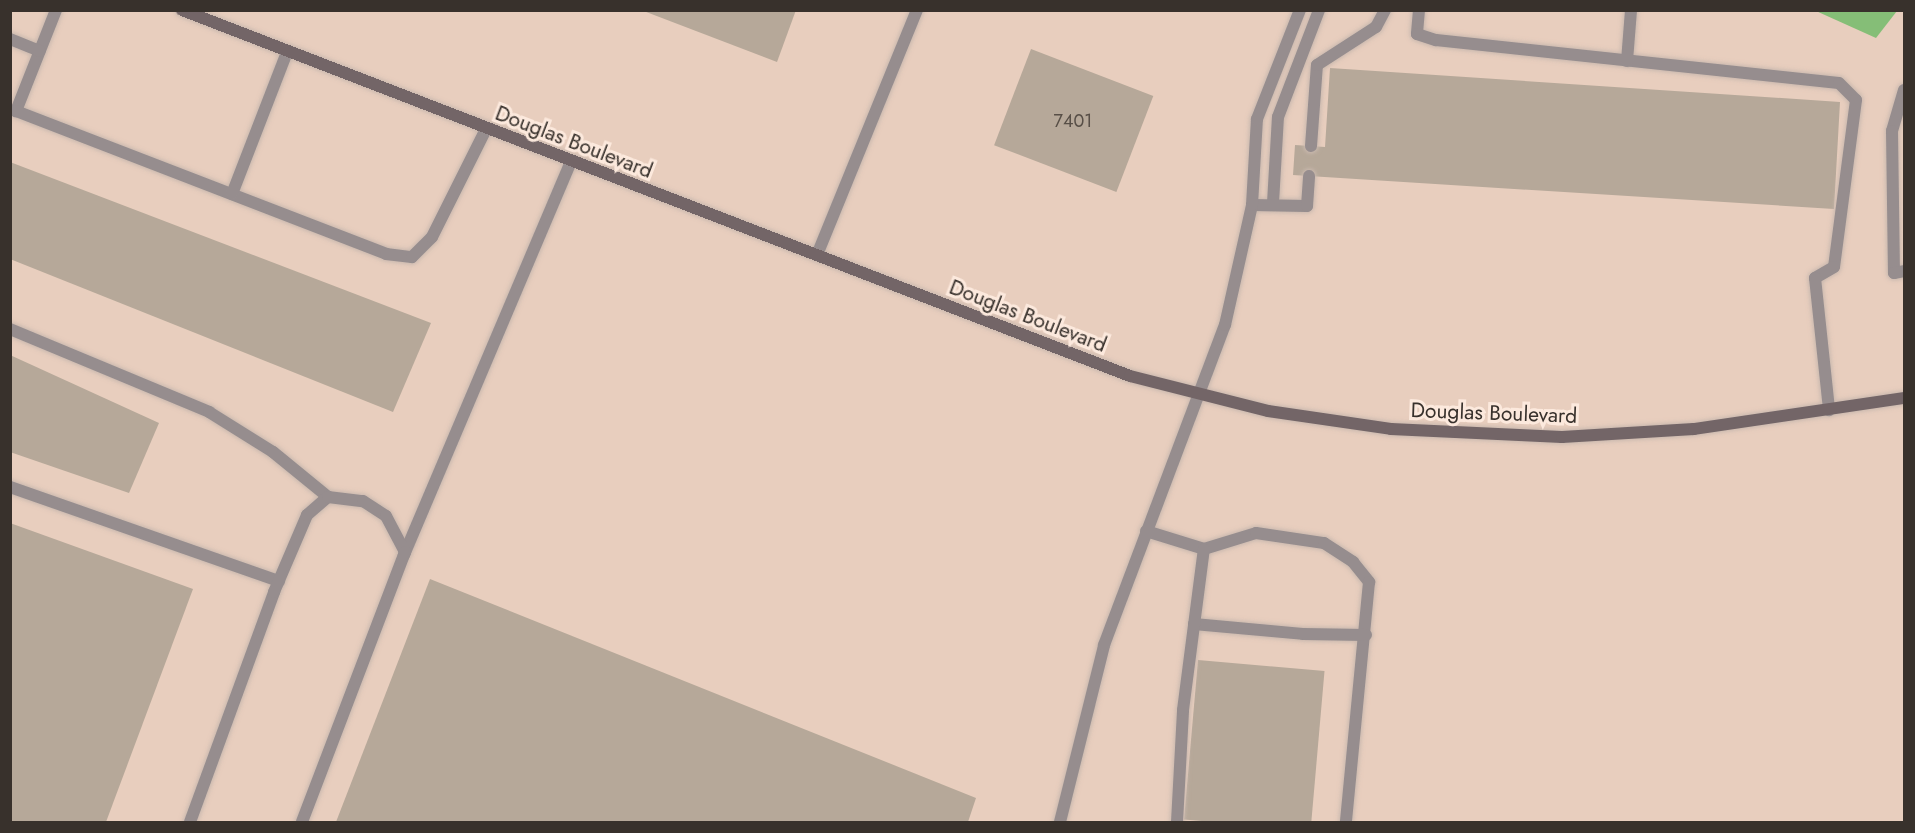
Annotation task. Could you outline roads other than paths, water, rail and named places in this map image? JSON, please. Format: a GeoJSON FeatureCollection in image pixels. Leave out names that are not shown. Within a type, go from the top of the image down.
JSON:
{"type":"FeatureCollection","features":[{"type":"Feature","properties":{"kind":"main road","name":"Douglas Boulevard"},"geometry":{"type":"LineString","coordinates":[[183,11],[1130,376],[1268,411],[1391,429],[1562,436],[1694,429],[1905,398]]}},
{"type":"Feature","properties":{"kind":"lane"},"geometry":{"type":"LineString","coordinates":[[56,10],[14,112],[386,254],[412,257],[432,237],[486,129]]}},
{"type":"Feature","properties":{"kind":"lane"},"geometry":{"type":"LineString","coordinates":[[817,255],[917,10]]}},
{"type":"Feature","properties":{"kind":"lane"},"geometry":{"type":"LineString","coordinates":[[1060,822],[1104,645],[1197,393],[1226,325],[1252,205],[1257,119],[1300,10]]}},
{"type":"Feature","properties":{"kind":"lane"},"geometry":{"type":"LineString","coordinates":[[1273,204],[1278,117],[1319,10]]}},
{"type":"Feature","properties":{"kind":"lane"},"geometry":{"type":"LineString","coordinates":[[1311,146],[1317,65],[1376,27],[1385,10]]}},
{"type":"Feature","properties":{"kind":"lane"},"geometry":{"type":"LineString","coordinates":[[1419,10],[1417,34],[1436,40],[1839,83],[1856,100],[1834,267],[1815,278],[1829,410]]}},
{"type":"Feature","properties":{"kind":"lane"},"geometry":{"type":"LineString","coordinates":[[1627,61],[1631,10]]}},
{"type":"Feature","properties":{"kind":"lane"},"geometry":{"type":"LineString","coordinates":[[10,39],[40,51]]}},
{"type":"Feature","properties":{"kind":"lane"},"geometry":{"type":"LineString","coordinates":[[232,194],[287,52]]}},
{"type":"Feature","properties":{"kind":"lane"},"geometry":{"type":"LineString","coordinates":[[1899,272],[1892,131],[1905,90]]}},
{"type":"Feature","properties":{"kind":"lane"},"geometry":{"type":"LineString","coordinates":[[302,822],[402,559],[572,162]]}},
{"type":"Feature","properties":{"kind":"lane"},"geometry":{"type":"LineString","coordinates":[[1252,205],[1307,206],[1309,176]]}},
{"type":"Feature","properties":{"kind":"lane"},"geometry":{"type":"LineString","coordinates":[[10,329],[209,412],[273,452],[327,497],[363,501],[386,516],[405,552],[402,559]]}},
{"type":"Feature","properties":{"kind":"lane"},"geometry":{"type":"LineString","coordinates":[[10,487],[279,580]]}},
{"type":"Feature","properties":{"kind":"lane"},"geometry":{"type":"LineString","coordinates":[[190,822],[279,580],[308,515],[327,497]]}},
{"type":"Feature","properties":{"kind":"lane"},"geometry":{"type":"LineString","coordinates":[[1146,531],[1204,549],[1256,533],[1324,543],[1353,561],[1369,582],[1346,822]]}},
{"type":"Feature","properties":{"kind":"lane"},"geometry":{"type":"LineString","coordinates":[[1177,822],[1183,710],[1204,549]]}},
{"type":"Feature","properties":{"kind":"lane"},"geometry":{"type":"LineString","coordinates":[[1194,624],[1303,634],[1365,635]]}}]}
